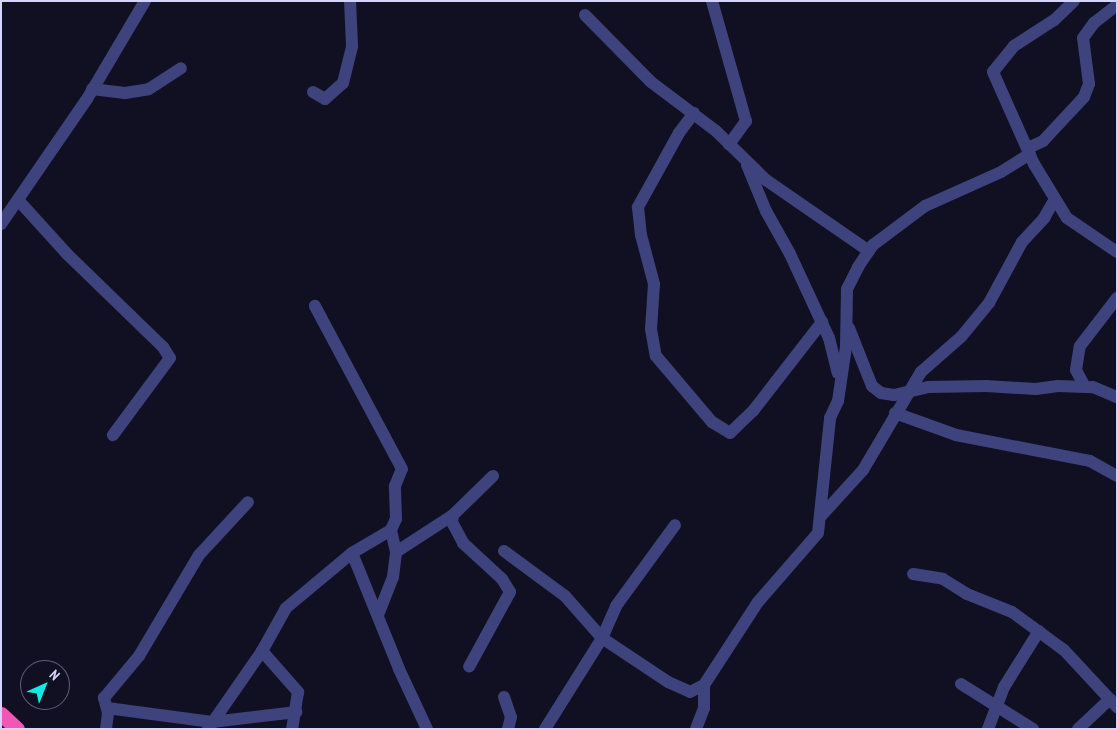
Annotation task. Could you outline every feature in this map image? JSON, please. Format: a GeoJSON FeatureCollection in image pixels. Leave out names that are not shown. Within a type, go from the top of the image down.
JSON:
{"type":"FeatureCollection","features":[{"type":"Feature","properties":{"kind":"highway"},"geometry":{"type":"LineString","coordinates":[[1,714],[17,729]]}},
{"type":"Feature","properties":{"kind":"street"},"geometry":{"type":"LineString","coordinates":[[1,224],[19,201],[92,89],[145,1]]}},
{"type":"Feature","properties":{"kind":"street"},"geometry":{"type":"LineString","coordinates":[[313,92],[325,98],[344,83],[352,46],[350,1]]}},
{"type":"Feature","properties":{"kind":"street"},"geometry":{"type":"LineString","coordinates":[[712,1],[746,121],[729,144]]}},
{"type":"Feature","properties":{"kind":"street"},"geometry":{"type":"LineString","coordinates":[[1074,1],[1054,20],[1014,46],[994,70],[1029,151],[1055,199],[1071,223],[1117,252]]}},
{"type":"Feature","properties":{"kind":"street"},"geometry":{"type":"LineString","coordinates":[[504,551],[565,596],[602,638],[677,688],[690,692],[704,685],[758,602],[817,535],[821,516],[830,418],[840,390],[847,324],[848,285],[869,250],[925,206],[1001,172],[1043,141],[1084,97],[1089,84],[1083,38],[1094,23],[1117,6]]}},
{"type":"Feature","properties":{"kind":"street"},"geometry":{"type":"LineString","coordinates":[[585,15],[655,85],[694,113],[784,195],[869,250]]}},
{"type":"Feature","properties":{"kind":"street"},"geometry":{"type":"LineString","coordinates":[[92,89],[125,93],[149,89],[181,68]]}},
{"type":"Feature","properties":{"kind":"street"},"geometry":{"type":"LineString","coordinates":[[694,113],[679,133],[638,207],[641,236],[654,284],[651,329],[656,356],[712,422],[730,433],[753,411],[822,322]]}},
{"type":"Feature","properties":{"kind":"street"},"geometry":{"type":"LineString","coordinates":[[744,158],[766,211],[822,322],[834,352],[840,390]]}},
{"type":"Feature","properties":{"kind":"street"},"geometry":{"type":"LineString","coordinates":[[821,516],[863,470],[907,392],[921,372],[961,338],[984,310],[1022,242],[1044,218],[1055,199]]}},
{"type":"Feature","properties":{"kind":"street"},"geometry":{"type":"LineString","coordinates":[[19,201],[67,254],[163,347],[170,358],[113,435]]}},
{"type":"Feature","properties":{"kind":"street"},"geometry":{"type":"LineString","coordinates":[[1085,387],[1076,370],[1080,346],[1117,298]]}},
{"type":"Feature","properties":{"kind":"street"},"geometry":{"type":"LineString","coordinates":[[210,725],[262,651],[286,608],[352,553],[390,530],[396,519],[395,486],[402,469],[314,306]]}},
{"type":"Feature","properties":{"kind":"street"},"geometry":{"type":"LineString","coordinates":[[847,324],[875,389],[890,395],[928,387],[986,386],[1036,389],[1085,387],[1105,390],[1117,397]]}},
{"type":"Feature","properties":{"kind":"street"},"geometry":{"type":"LineString","coordinates":[[895,413],[956,436],[1090,461],[1117,476]]}},
{"type":"Feature","properties":{"kind":"street"},"geometry":{"type":"LineString","coordinates":[[396,552],[453,515],[493,476]]}},
{"type":"Feature","properties":{"kind":"street"},"geometry":{"type":"LineString","coordinates":[[106,729],[107,708],[104,698],[139,656],[199,555],[248,502]]}},
{"type":"Feature","properties":{"kind":"street"},"geometry":{"type":"LineString","coordinates":[[453,515],[452,522],[463,543],[502,579],[510,592],[470,667]]}},
{"type":"Feature","properties":{"kind":"street"},"geometry":{"type":"LineString","coordinates":[[545,729],[602,638],[627,588],[675,525]]}},
{"type":"Feature","properties":{"kind":"street"},"geometry":{"type":"LineString","coordinates":[[378,615],[391,588],[396,552],[390,530]]}},
{"type":"Feature","properties":{"kind":"street"},"geometry":{"type":"LineString","coordinates":[[352,553],[398,669],[427,729]]}},
{"type":"Feature","properties":{"kind":"street"},"geometry":{"type":"LineString","coordinates":[[913,574],[943,579],[967,594],[1012,612],[1064,650],[1113,703],[1078,729]]}},
{"type":"Feature","properties":{"kind":"street"},"geometry":{"type":"LineString","coordinates":[[988,729],[1010,676],[1040,631]]}},
{"type":"Feature","properties":{"kind":"street"},"geometry":{"type":"LineString","coordinates":[[262,651],[298,692],[292,729]]}},
{"type":"Feature","properties":{"kind":"street"},"geometry":{"type":"LineString","coordinates":[[961,684],[1033,729]]}},
{"type":"Feature","properties":{"kind":"street"},"geometry":{"type":"LineString","coordinates":[[696,729],[704,708],[704,685]]}},
{"type":"Feature","properties":{"kind":"street"},"geometry":{"type":"LineString","coordinates":[[504,697],[511,717],[508,729]]}},
{"type":"Feature","properties":{"kind":"street"},"geometry":{"type":"LineString","coordinates":[[107,708],[210,725],[296,712]]}}]}
